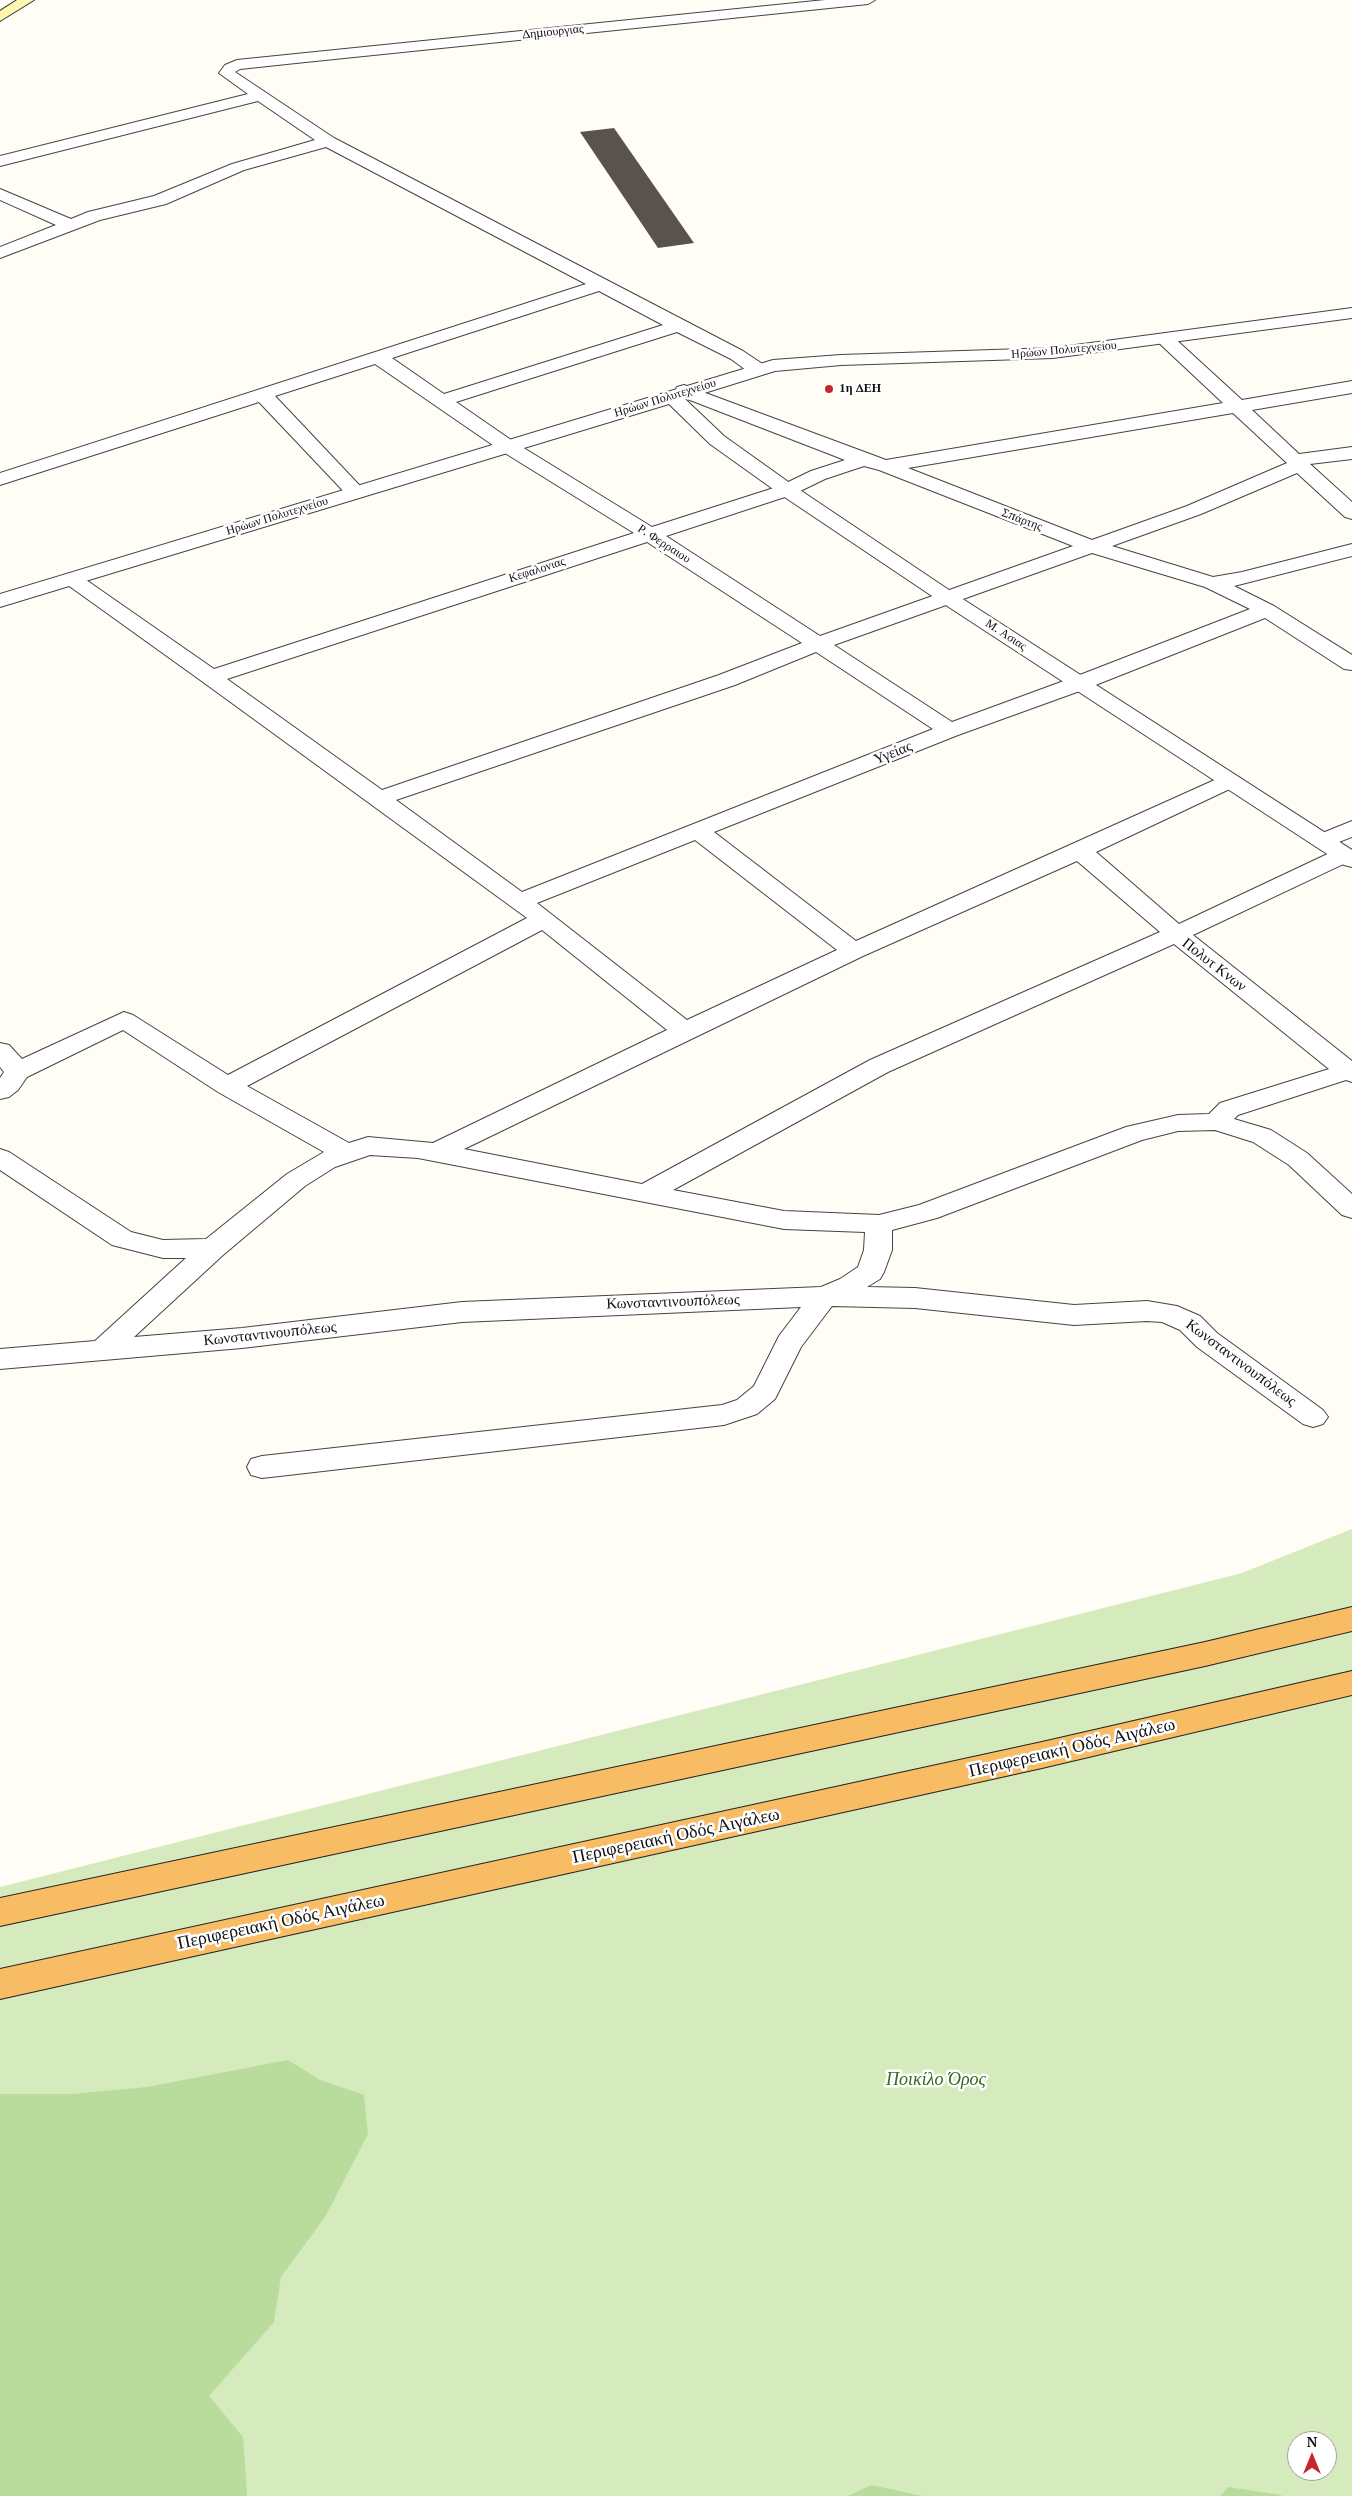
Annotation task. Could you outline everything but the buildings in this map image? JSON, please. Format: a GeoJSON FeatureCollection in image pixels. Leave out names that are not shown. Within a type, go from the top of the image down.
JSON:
{"type":"FeatureCollection","features":[{"type":"Feature","properties":{"kind":"highway"},"geometry":{"type":"LineString","coordinates":[[0,1912],[1177,1660],[1352,1619]]}},
{"type":"Feature","properties":{"kind":"highway","name":"Περιφερειακή Οδός Αιγάλεω"},"geometry":{"type":"LineString","coordinates":[[0,1984],[1042,1755],[1352,1683]]}},
{"type":"Feature","properties":{"kind":"main road"},"geometry":{"type":"LineString","coordinates":[[0,17],[27,0]]}},
{"type":"Feature","properties":{"kind":"street","name":"Δημιουργιας"},"geometry":{"type":"LineString","coordinates":[[259,96],[227,73],[230,68],[237,65],[868,0]]}},
{"type":"Feature","properties":{"kind":"street"},"geometry":{"type":"LineString","coordinates":[[0,161],[259,96],[328,141],[678,326],[737,355],[757,369]]}},
{"type":"Feature","properties":{"kind":"street"},"geometry":{"type":"LineString","coordinates":[[0,254],[94,216],[166,198],[238,167],[328,141]]}},
{"type":"Feature","properties":{"kind":"street"},"geometry":{"type":"LineString","coordinates":[[0,194],[71,225]]}},
{"type":"Feature","properties":{"kind":"street"},"geometry":{"type":"LineString","coordinates":[[0,479],[261,393],[379,358],[601,285]]}},
{"type":"Feature","properties":{"kind":"street","name":"Ηρώων Πολυτεχνείου"},"geometry":{"type":"LineString","coordinates":[[3,597],[72,579],[757,369],[791,363],[1053,353],[1352,313]]}},
{"type":"Feature","properties":{"kind":"street"},"geometry":{"type":"LineString","coordinates":[[442,401],[678,326]]}},
{"type":"Feature","properties":{"kind":"street"},"geometry":{"type":"LineString","coordinates":[[1165,339],[1352,513]]}},
{"type":"Feature","properties":{"kind":"street","name":"Ρ. Φερραιου"},"geometry":{"type":"LineString","coordinates":[[379,358],[507,446],[649,534],[950,730]]}},
{"type":"Feature","properties":{"kind":"street"},"geometry":{"type":"LineString","coordinates":[[886,466],[1352,387]]}},
{"type":"Feature","properties":{"kind":"street"},"geometry":{"type":"LineString","coordinates":[[261,393],[355,492]]}},
{"type":"Feature","properties":{"kind":"street","name":"Σπάρτης"},"geometry":{"type":"LineString","coordinates":[[678,394],[863,460],[886,466],[1090,546],[1212,583],[1267,610],[1352,664]]}},
{"type":"Feature","properties":{"kind":"street","name":"Μ. Ασιας"},"geometry":{"type":"LineString","coordinates":[[678,394],[717,440],[787,490],[948,598],[1348,857]]}},
{"type":"Feature","properties":{"kind":"street"},"geometry":{"type":"LineString","coordinates":[[378,799],[728,680],[817,644],[1194,510],[1299,465],[1306,458],[1352,453]]}},
{"type":"Feature","properties":{"kind":"street","name":"Κεφαλονιας"},"geometry":{"type":"LineString","coordinates":[[210,677],[787,490],[818,475],[863,460]]}},
{"type":"Feature","properties":{"kind":"street"},"geometry":{"type":"LineString","coordinates":[[1212,583],[1242,578],[1352,550]]}},
{"type":"Feature","properties":{"kind":"street"},"geometry":{"type":"LineString","coordinates":[[72,579],[520,901],[685,1031]]}},
{"type":"Feature","properties":{"kind":"street","name":"Υγείας"},"geometry":{"type":"LineString","coordinates":[[520,901],[950,730],[1080,683],[1267,610]]}},
{"type":"Feature","properties":{"kind":"street"},"geometry":{"type":"LineString","coordinates":[[437,1152],[854,951],[1080,851],[1228,781]]}},
{"type":"Feature","properties":{"kind":"street"},"geometry":{"type":"LineString","coordinates":[[1323,840],[1352,828]]}},
{"type":"Feature","properties":{"kind":"street"},"geometry":{"type":"LineString","coordinates":[[698,831],[854,951]]}},
{"type":"Feature","properties":{"kind":"street","name":"Πολυτ Κνων"},"geometry":{"type":"LineString","coordinates":[[1080,851],[1176,934],[1351,1072]]}},
{"type":"Feature","properties":{"kind":"street"},"geometry":{"type":"LineString","coordinates":[[646,1193],[879,1066],[1348,857]]}},
{"type":"Feature","properties":{"kind":"street"},"geometry":{"type":"LineString","coordinates":[[227,1086],[542,920]]}},
{"type":"Feature","properties":{"kind":"street"},"geometry":{"type":"LineString","coordinates":[[0,1091],[9,1084],[18,1071],[124,1020],[227,1086],[346,1153]]}},
{"type":"Feature","properties":{"kind":"street"},"geometry":{"type":"LineString","coordinates":[[0,1051],[18,1071]]}},
{"type":"Feature","properties":{"kind":"street"},"geometry":{"type":"LineString","coordinates":[[1216,1122],[1229,1109],[1351,1072]]}},
{"type":"Feature","properties":{"kind":"street"},"geometry":{"type":"LineString","coordinates":[[103,1350],[213,1248],[296,1180],[326,1161],[368,1146],[437,1152],[784,1220],[879,1224],[927,1212],[1135,1133],[1178,1123],[1216,1122],[1262,1136],[1298,1159],[1352,1209]]}},
{"type":"Feature","properties":{"kind":"street"},"geometry":{"type":"LineString","coordinates":[[0,1158],[122,1239],[163,1249],[213,1248]]}},
{"type":"Feature","properties":{"kind":"street"},"geometry":{"type":"LineString","coordinates":[[262,1467],[724,1415],[747,1407],[765,1392],[789,1344],[824,1296],[850,1286],[870,1272],[878,1250],[879,1224]]}},
{"type":"Feature","properties":{"kind":"street","name":"Κωνσταντινουπόλεως"},"geometry":{"type":"LineString","coordinates":[[0,1359],[252,1337],[462,1312],[824,1296],[915,1298],[1074,1315],[1147,1311],[1167,1312],[1190,1323],[1207,1340],[1313,1417]]}},
{"type":"Feature","properties":{"kind":"green space","name":"Ποικίλο Όρος"},"geometry":{"type":"Polygon","coordinates":[[[1352,1529],[1352,2496],[0,2496],[0,1887],[1242,1573],[1352,1529]]]}},
{"type":"Feature","properties":{"kind":"green space"},"geometry":{"type":"Polygon","coordinates":[[[288,2060],[320,2080],[364,2095],[368,2134],[325,2217],[281,2277],[274,2322],[209,2396],[243,2437],[247,2496],[0,2496],[0,2094],[73,2094],[147,2087],[288,2060]]]}},
{"type":"Feature","properties":{"kind":"green space"},"geometry":{"type":"Polygon","coordinates":[[[871,2485],[923,2496],[848,2496],[871,2485]]]}},
{"type":"Feature","properties":{"kind":"green space"},"geometry":{"type":"Polygon","coordinates":[[[1228,2487],[1281,2495],[1282,2496],[1220,2496],[1228,2487]]]}},
{"type":"Feature","properties":{"kind":"place","name":"1η ΔΕΗ"},"geometry":{"type":"Point","coordinates":[829,389]}}]}
